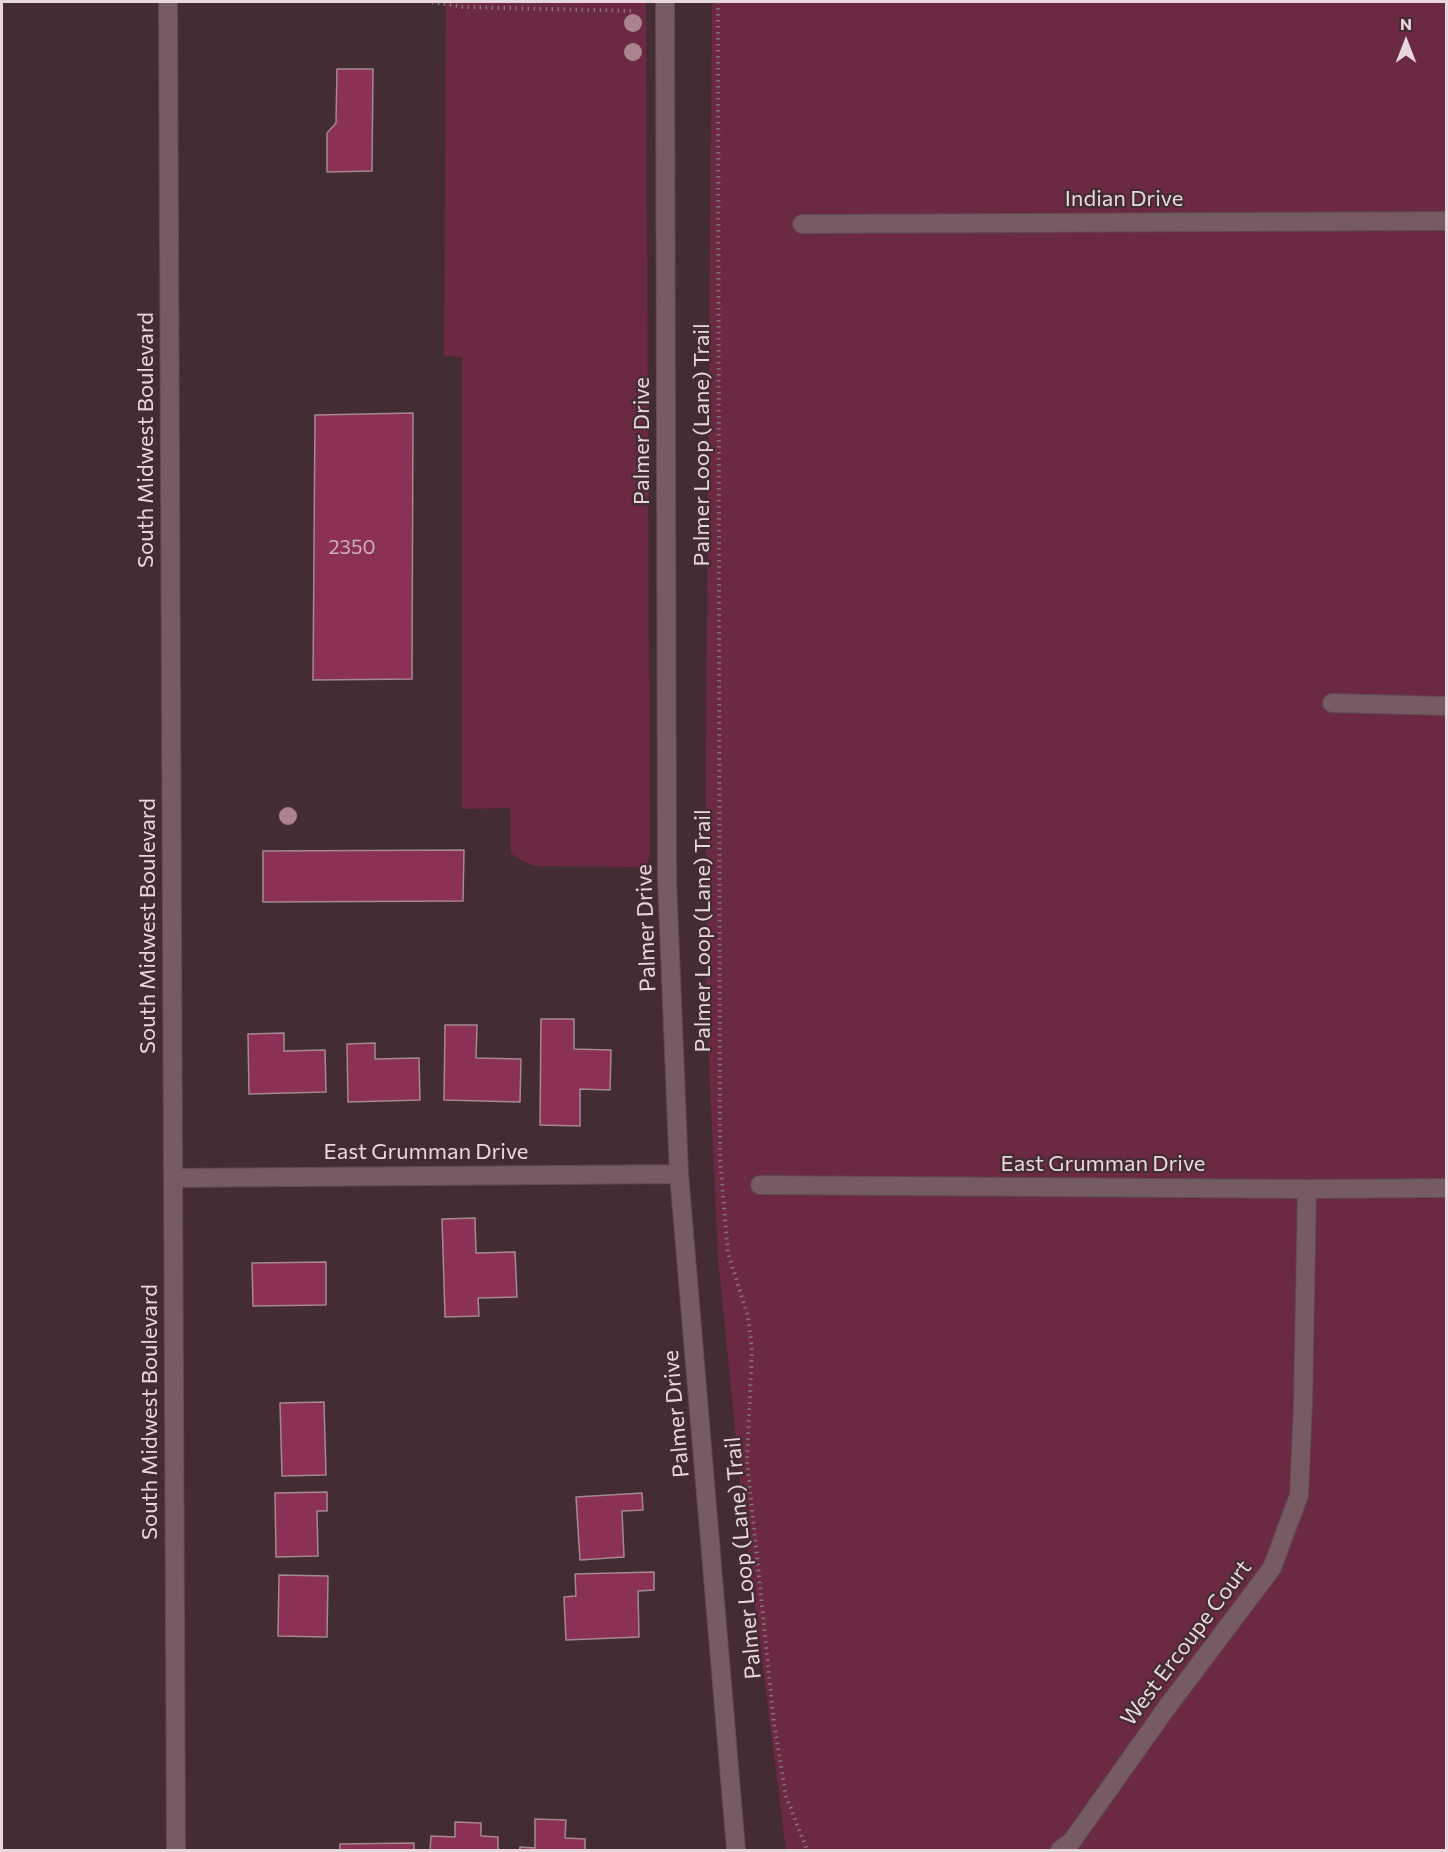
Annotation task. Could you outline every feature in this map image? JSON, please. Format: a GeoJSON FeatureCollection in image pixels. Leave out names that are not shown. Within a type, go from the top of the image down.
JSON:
{"type":"FeatureCollection","features":[{"type":"Feature","properties":{"kind":"street","name":"South Midwest Boulevard"},"geometry":{"type":"LineString","coordinates":[[168,2],[176,1851]]}},
{"type":"Feature","properties":{"kind":"street","name":"Palmer Drive"},"geometry":{"type":"LineString","coordinates":[[665,2],[667,868],[679,1174],[736,1851]]}},
{"type":"Feature","properties":{"kind":"street","name":"Indian Drive"},"geometry":{"type":"LineString","coordinates":[[802,224],[1446,221]]}},
{"type":"Feature","properties":{"kind":"street"},"geometry":{"type":"LineString","coordinates":[[1332,703],[1446,706]]}},
{"type":"Feature","properties":{"kind":"street","name":"East Grumman Drive"},"geometry":{"type":"LineString","coordinates":[[173,1178],[679,1174]]}},
{"type":"Feature","properties":{"kind":"street","name":"East Grumman Drive"},"geometry":{"type":"LineString","coordinates":[[760,1185],[1446,1188]]}},
{"type":"Feature","properties":{"kind":"street","name":"West Ercoupe Court"},"geometry":{"type":"LineString","coordinates":[[1060,1851],[1072,1841],[1164,1710],[1272,1568],[1299,1496],[1307,1189]]}},
{"type":"Feature","properties":{"kind":"path"},"geometry":{"type":"LineString","coordinates":[[434,2],[463,7],[634,11]]}},
{"type":"Feature","properties":{"kind":"path","name":"Palmer Loop (Lane) Trail"},"geometry":{"type":"LineString","coordinates":[[718,2],[720,1158],[728,1253],[748,1317],[752,1352],[747,1460],[774,1723],[786,1796],[807,1851]]}},
{"type":"Feature","properties":{"kind":"shaded area"},"geometry":{"type":"Polygon","coordinates":[[[446,2],[646,2],[650,855],[648,864],[640,867],[534,866],[511,853],[510,808],[462,809],[462,357],[444,356],[446,2]]]}},
{"type":"Feature","properties":{"kind":"shaded area"},"geometry":{"type":"Polygon","coordinates":[[[712,2],[1446,2],[1446,1850],[786,1850],[743,1509],[718,1258],[706,998],[712,2]]]}},
{"type":"Feature","properties":{"kind":"building"},"geometry":{"type":"Polygon","coordinates":[[[337,69],[373,69],[372,171],[327,172],[327,133],[336,123],[337,69]]]}},
{"type":"Feature","properties":{"kind":"building"},"geometry":{"type":"Polygon","coordinates":[[[413,413],[412,679],[313,680],[315,415],[413,413]]]}},
{"type":"Feature","properties":{"kind":"building"},"geometry":{"type":"Polygon","coordinates":[[[464,850],[463,901],[263,902],[263,851],[464,850]]]}},
{"type":"Feature","properties":{"kind":"building"},"geometry":{"type":"Polygon","coordinates":[[[541,1019],[574,1019],[574,1049],[611,1050],[610,1090],[580,1089],[580,1126],[540,1125],[541,1019]]]}},
{"type":"Feature","properties":{"kind":"building"},"geometry":{"type":"Polygon","coordinates":[[[445,1025],[477,1025],[476,1058],[521,1059],[520,1102],[444,1100],[445,1025]]]}},
{"type":"Feature","properties":{"kind":"building"},"geometry":{"type":"Polygon","coordinates":[[[284,1033],[284,1051],[325,1050],[326,1092],[249,1094],[248,1034],[284,1033]]]}},
{"type":"Feature","properties":{"kind":"building"},"geometry":{"type":"Polygon","coordinates":[[[375,1043],[375,1059],[419,1058],[420,1100],[348,1102],[347,1044],[375,1043]]]}},
{"type":"Feature","properties":{"kind":"building"},"geometry":{"type":"Polygon","coordinates":[[[475,1218],[476,1253],[515,1252],[517,1297],[478,1298],[479,1316],[445,1317],[442,1219],[475,1218]]]}},
{"type":"Feature","properties":{"kind":"building"},"geometry":{"type":"Polygon","coordinates":[[[326,1262],[326,1305],[253,1306],[252,1263],[326,1262]]]}},
{"type":"Feature","properties":{"kind":"building"},"geometry":{"type":"Polygon","coordinates":[[[324,1402],[326,1475],[282,1476],[280,1403],[324,1402]]]}},
{"type":"Feature","properties":{"kind":"building"},"geometry":{"type":"Polygon","coordinates":[[[327,1492],[327,1511],[317,1511],[318,1556],[276,1557],[275,1493],[327,1492]]]}},
{"type":"Feature","properties":{"kind":"building"},"geometry":{"type":"Polygon","coordinates":[[[642,1493],[643,1510],[622,1511],[624,1557],[580,1560],[576,1497],[642,1493]]]}},
{"type":"Feature","properties":{"kind":"building"},"geometry":{"type":"Polygon","coordinates":[[[654,1572],[654,1590],[638,1591],[639,1637],[566,1640],[564,1597],[576,1596],[575,1574],[654,1572]]]}},
{"type":"Feature","properties":{"kind":"building"},"geometry":{"type":"Polygon","coordinates":[[[279,1575],[328,1576],[327,1637],[278,1636],[279,1575]]]}},
{"type":"Feature","properties":{"kind":"building"},"geometry":{"type":"Polygon","coordinates":[[[535,1819],[566,1820],[565,1838],[585,1839],[585,1850],[520,1850],[520,1847],[535,1848],[535,1819]]]}},
{"type":"Feature","properties":{"kind":"building"},"geometry":{"type":"Polygon","coordinates":[[[455,1822],[481,1823],[481,1836],[498,1837],[498,1850],[430,1850],[431,1836],[455,1837],[455,1822]]]}},
{"type":"Feature","properties":{"kind":"building"},"geometry":{"type":"Polygon","coordinates":[[[414,1843],[414,1850],[340,1850],[340,1844],[414,1843]]]}}]}
